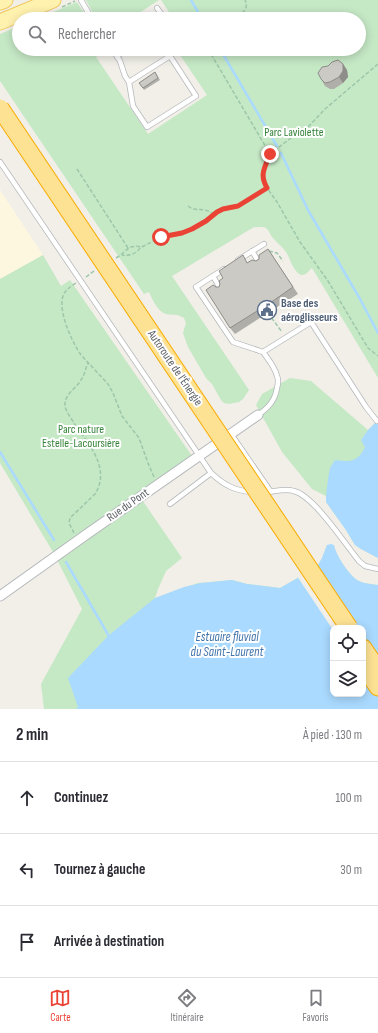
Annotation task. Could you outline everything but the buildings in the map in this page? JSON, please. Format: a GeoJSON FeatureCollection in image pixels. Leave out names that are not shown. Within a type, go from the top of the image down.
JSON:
{"type":"FeatureCollection","features":[{"type":"Feature","properties":{"kind":"highway","name":"Autoroute de l'Énergie"},"geometry":{"type":"LineString","coordinates":[[0,108],[348,625]]}},
{"type":"Feature","properties":{"kind":"highway","name":"Autoroute de l'Énergie"},"geometry":{"type":"LineString","coordinates":[[0,125],[336,625]]}},
{"type":"Feature","properties":{"kind":"highway"},"geometry":{"type":"LineString","coordinates":[[366,652],[378,670]]}},
{"type":"Feature","properties":{"kind":"highway"},"geometry":{"type":"LineString","coordinates":[[366,670],[378,688]]}},
{"type":"Feature","properties":{"kind":"main road"},"geometry":{"type":"LineString","coordinates":[[0,2],[5,0]]}},
{"type":"Feature","properties":{"kind":"main road"},"geometry":{"type":"LineString","coordinates":[[24,12],[53,0]]}},
{"type":"Feature","properties":{"kind":"main road"},"geometry":{"type":"LineString","coordinates":[[0,22],[12,17]]}},
{"type":"Feature","properties":{"kind":"street","name":"Rue du Pont"},"geometry":{"type":"LineString","coordinates":[[1,592],[258,415]]}},
{"type":"Feature","properties":{"kind":"lane"},"geometry":{"type":"LineString","coordinates":[[81,0],[88,12]]}},
{"type":"Feature","properties":{"kind":"lane"},"geometry":{"type":"LineString","coordinates":[[157,8],[160,12]]}},
{"type":"Feature","properties":{"kind":"lane"},"geometry":{"type":"LineString","coordinates":[[117,56],[129,82],[133,106],[147,127],[196,96],[170,56],[129,82]]}},
{"type":"Feature","properties":{"kind":"lane"},"geometry":{"type":"LineString","coordinates":[[0,162],[211,473],[218,480],[240,491],[271,492],[289,490],[302,494],[323,515],[359,561],[365,566],[378,569]]}},
{"type":"Feature","properties":{"kind":"lane"},"geometry":{"type":"LineString","coordinates":[[232,264],[264,244]]}},
{"type":"Feature","properties":{"kind":"lane"},"geometry":{"type":"LineString","coordinates":[[252,251],[260,264]]}},
{"type":"Feature","properties":{"kind":"lane"},"geometry":{"type":"LineString","coordinates":[[225,268],[196,287],[233,342],[263,352],[277,373],[278,382],[276,395],[271,404],[258,415]]}},
{"type":"Feature","properties":{"kind":"lane"},"geometry":{"type":"LineString","coordinates":[[212,276],[221,290]]}},
{"type":"Feature","properties":{"kind":"lane"},"geometry":{"type":"LineString","coordinates":[[263,352],[310,322],[366,407],[377,421]]}},
{"type":"Feature","properties":{"kind":"lane"},"geometry":{"type":"LineString","coordinates":[[231,434],[271,492]]}},
{"type":"Feature","properties":{"kind":"lane"},"geometry":{"type":"LineString","coordinates":[[170,504],[211,473]]}},
{"type":"Feature","properties":{"kind":"path"},"geometry":{"type":"LineString","coordinates":[[244,0],[246,6],[244,12]]}},
{"type":"Feature","properties":{"kind":"path"},"geometry":{"type":"LineString","coordinates":[[212,56],[270,154]]}},
{"type":"Feature","properties":{"kind":"path"},"geometry":{"type":"LineString","coordinates":[[378,64],[325,109],[309,126],[270,154],[263,172],[263,179],[267,188],[277,202],[300,242],[328,281],[368,348],[378,356]]}},
{"type":"Feature","properties":{"kind":"path"},"geometry":{"type":"LineString","coordinates":[[77,169],[128,248]]}},
{"type":"Feature","properties":{"kind":"path"},"geometry":{"type":"LineString","coordinates":[[119,256],[132,255],[141,247],[161,237],[182,233],[192,229],[223,209],[238,206],[267,188]]}},
{"type":"Feature","properties":{"kind":"path"},"geometry":{"type":"LineString","coordinates":[[188,206],[192,209],[205,210],[214,214]]}},
{"type":"Feature","properties":{"kind":"path"},"geometry":{"type":"LineString","coordinates":[[122,255],[128,248],[134,246],[141,247]]}},
{"type":"Feature","properties":{"kind":"path"},"geometry":{"type":"LineString","coordinates":[[269,251],[277,253],[283,261]]}},
{"type":"Feature","properties":{"kind":"path"},"geometry":{"type":"LineString","coordinates":[[76,283],[64,294],[62,302],[64,319],[78,350],[88,363],[106,380],[111,388],[122,416],[140,441],[156,481]]}},
{"type":"Feature","properties":{"kind":"path"},"geometry":{"type":"LineString","coordinates":[[268,313],[286,337]]}},
{"type":"Feature","properties":{"kind":"path"},"geometry":{"type":"LineString","coordinates":[[76,536],[69,526],[69,520],[95,494],[101,475],[96,455],[71,419],[65,407],[65,402],[68,396],[81,381],[88,363]]}},
{"type":"Feature","properties":{"kind":"shaded area"},"geometry":{"type":"Polygon","coordinates":[[[0,190],[43,255],[0,279],[0,190]]]}},
{"type":"Feature","properties":{"kind":"green space"},"geometry":{"type":"Polygon","coordinates":[[[86,0],[159,0],[141,12],[92,12],[86,0]]]}},
{"type":"Feature","properties":{"kind":"green space","name":"Parc Laviolette"},"geometry":{"type":"Polygon","coordinates":[[[161,0],[378,0],[378,378],[312,268],[303,275],[297,272],[285,250],[272,237],[267,229],[263,227],[254,227],[172,276],[249,390],[239,402],[229,404],[224,403],[212,384],[206,378],[188,347],[183,333],[186,323],[184,318],[163,313],[156,305],[149,292],[144,294],[0,81],[0,34],[12,29],[12,56],[98,56],[96,57],[148,134],[207,95],[181,56],[366,56],[366,12],[169,12],[161,0]]]}},
{"type":"Feature","properties":{"kind":"green space"},"geometry":{"type":"Polygon","coordinates":[[[77,2],[83,12],[53,12],[77,2]]]}},
{"type":"Feature","properties":{"kind":"green space","name":"Parc nature Estelle-Lacoursière"},"geometry":{"type":"Polygon","coordinates":[[[43,255],[61,286],[70,280],[192,456],[138,494],[182,558],[166,571],[155,598],[198,583],[232,580],[247,584],[280,588],[317,567],[327,545],[334,545],[337,554],[355,579],[364,583],[378,585],[364,625],[330,625],[330,697],[316,709],[44,709],[41,684],[82,609],[53,552],[0,463],[0,279],[43,255]]]}},
{"type":"Feature","properties":{"kind":"green space"},"geometry":{"type":"Polygon","coordinates":[[[290,378],[311,381],[368,430],[378,420],[378,558],[355,545],[326,502],[326,496],[312,489],[282,452],[256,405],[262,394],[290,378]]]}},
{"type":"Feature","properties":{"kind":"water"},"geometry":{"type":"Polygon","coordinates":[[[378,420],[378,558],[355,545],[326,502],[326,496],[330,468],[335,460],[349,461],[360,456],[365,447],[361,440],[378,420]]]}},
{"type":"Feature","properties":{"kind":"water","name":"Estuaire fluvial du Saint-Laurent"},"geometry":{"type":"Polygon","coordinates":[[[327,545],[334,545],[337,554],[355,579],[364,583],[378,585],[378,709],[76,709],[78,707],[68,678],[109,635],[155,598],[184,587],[201,583],[232,580],[247,584],[280,588],[317,567],[327,545]]]}},
{"type":"Feature","properties":{"kind":"pier"},"geometry":{"type":"Polygon","coordinates":[[[314,566],[354,625],[330,626],[297,576],[314,566]]]}},
{"type":"Feature","properties":{"kind":"waterway"},"geometry":{"type":"LineString","coordinates":[[191,0],[198,12]]}},
{"type":"Feature","properties":{"kind":"waterway"},"geometry":{"type":"LineString","coordinates":[[224,56],[277,146]]}},
{"type":"Feature","properties":{"kind":"waterway"},"geometry":{"type":"LineString","coordinates":[[281,153],[308,210],[378,333]]}},
{"type":"Feature","properties":{"kind":"waterway"},"geometry":{"type":"LineString","coordinates":[[0,452],[54,540]]}},
{"type":"Feature","properties":{"kind":"waterway"},"geometry":{"type":"LineString","coordinates":[[66,562],[110,638]]}},
{"type":"Feature","properties":{"kind":"place","name":"Base des aéroglisseurs"},"geometry":{"type":"Point","coordinates":[267,310]}},
{"type":"Feature","properties":{"kind":"route"},"geometry":{"type":"LineString","coordinates":[[161,237],[182,233],[197,227],[217,212],[223,209],[236,207],[267,188],[264,183],[263,172],[270,154]]}}]}
